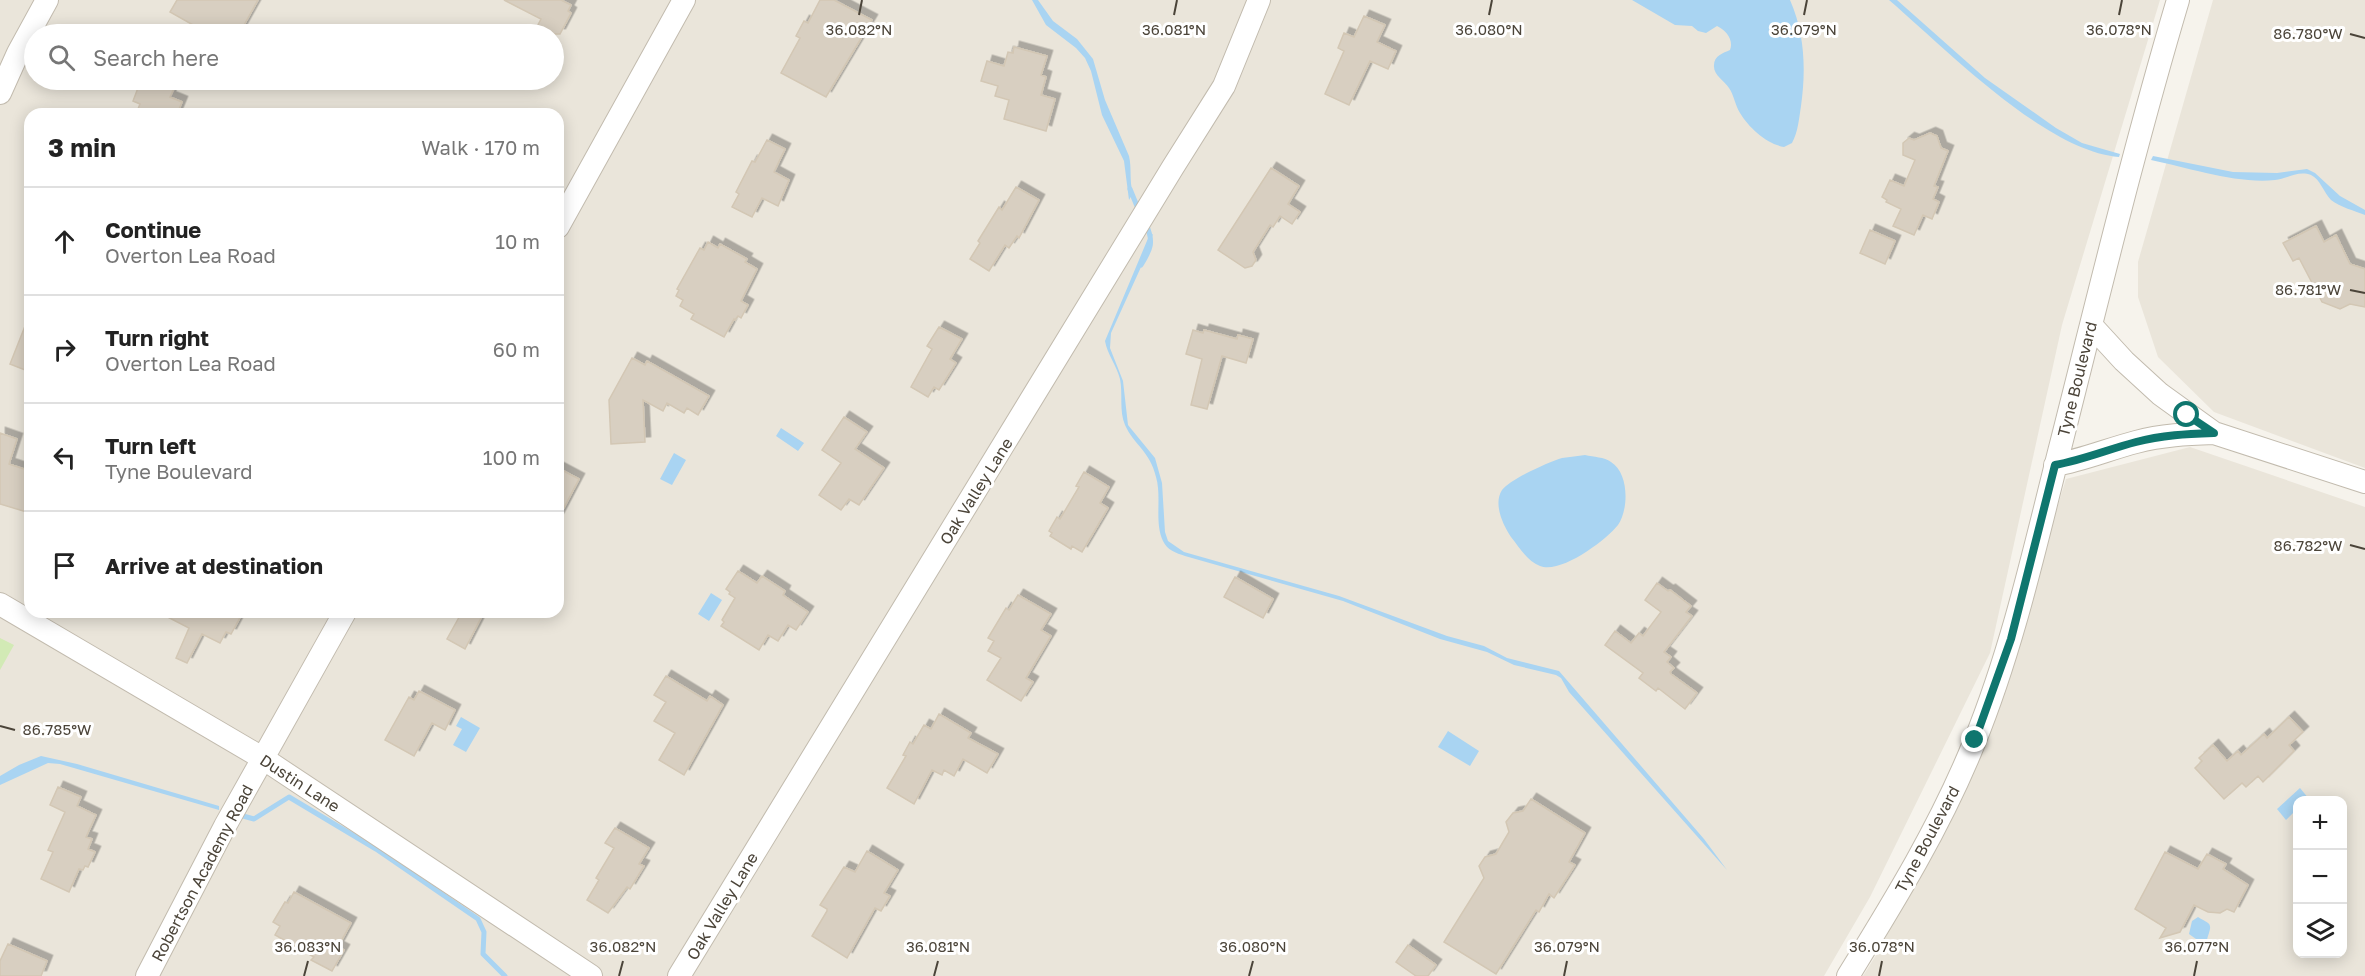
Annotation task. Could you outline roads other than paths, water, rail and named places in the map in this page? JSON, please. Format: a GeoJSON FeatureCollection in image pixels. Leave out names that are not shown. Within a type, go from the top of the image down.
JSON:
{"type":"FeatureCollection","features":[{"type":"Feature","properties":{"kind":"street"},"geometry":{"type":"LineString","coordinates":[[34,24],[47,0]]}},
{"type":"Feature","properties":{"kind":"street"},"geometry":{"type":"LineString","coordinates":[[564,216],[684,0]]}},
{"type":"Feature","properties":{"kind":"street","name":"Oak Valley Lane"},"geometry":{"type":"LineString","coordinates":[[678,976],[1173,167],[1200,127],[1227,78],[1259,0]]}},
{"type":"Feature","properties":{"kind":"street","name":"Tyne Boulevard"},"geometry":{"type":"LineString","coordinates":[[1848,976],[1921,855],[1952,795],[1975,740],[2011,639],[2091,325],[2178,0]]}},
{"type":"Feature","properties":{"kind":"street"},"geometry":{"type":"LineString","coordinates":[[0,93],[24,42]]}},
{"type":"Feature","properties":{"kind":"street"},"geometry":{"type":"LineString","coordinates":[[2091,325],[2124,361],[2160,394],[2214,433],[2365,482]]}},
{"type":"Feature","properties":{"kind":"street"},"geometry":{"type":"LineString","coordinates":[[2055,465],[2074,462],[2149,438],[2214,433]]}},
{"type":"Feature","properties":{"kind":"street","name":"Dustin Lane"},"geometry":{"type":"LineString","coordinates":[[0,604],[264,759],[591,976]]}},
{"type":"Feature","properties":{"kind":"street","name":"Robertson Academy Road"},"geometry":{"type":"LineString","coordinates":[[147,976],[225,826],[342,618]]}},
{"type":"Feature","properties":{"kind":"water"},"geometry":{"type":"Polygon","coordinates":[[[1032,0],[1038,0],[1053,21],[1077,39],[1093,59],[1105,100],[1129,156],[1133,193],[1129,200],[1124,161],[1102,115],[1091,71],[1085,58],[1076,48],[1046,25],[1032,0]]]}},
{"type":"Feature","properties":{"kind":"water"},"geometry":{"type":"Polygon","coordinates":[[[1632,0],[1790,0],[1799,26],[1804,66],[1800,116],[1792,143],[1784,147],[1771,143],[1753,130],[1740,113],[1731,91],[1714,69],[1716,59],[1730,50],[1731,46],[1730,39],[1723,30],[1717,26],[1706,33],[1692,26],[1675,25],[1632,0]]]}},
{"type":"Feature","properties":{"kind":"water"},"geometry":{"type":"Polygon","coordinates":[[[1889,0],[1897,0],[1985,78],[2056,128],[2082,143],[2120,154],[2119,157],[2090,150],[2060,137],[2028,117],[1967,69],[1889,0]]]}},
{"type":"Feature","properties":{"kind":"water"},"geometry":{"type":"Polygon","coordinates":[[[2153,156],[2233,172],[2277,173],[2307,169],[2315,173],[2340,196],[2365,210],[2365,215],[2331,200],[2311,175],[2297,174],[2275,180],[2245,180],[2151,160],[2153,156]]]}},
{"type":"Feature","properties":{"kind":"water"},"geometry":{"type":"Polygon","coordinates":[[[1153,234],[1146,256],[1111,333],[1110,348],[1123,381],[1128,425],[1155,458],[1162,483],[1165,532],[1168,541],[1184,552],[1339,596],[1447,636],[1484,646],[1507,658],[1559,671],[1704,839],[1727,870],[1556,675],[1514,665],[1487,652],[1440,639],[1343,601],[1185,556],[1167,547],[1160,534],[1156,477],[1146,454],[1125,425],[1120,379],[1105,341],[1149,236],[1153,234]]]}},
{"type":"Feature","properties":{"kind":"water"},"geometry":{"type":"Polygon","coordinates":[[[781,428],[804,443],[798,451],[776,436],[781,428]]]}},
{"type":"Feature","properties":{"kind":"water"},"geometry":{"type":"Polygon","coordinates":[[[674,453],[686,460],[672,485],[660,479],[674,453]]]}},
{"type":"Feature","properties":{"kind":"water"},"geometry":{"type":"Polygon","coordinates":[[[1585,455],[1608,460],[1617,467],[1625,492],[1622,518],[1612,532],[1570,561],[1549,567],[1535,564],[1520,549],[1502,521],[1499,496],[1506,486],[1530,471],[1562,458],[1585,455]]]}},
{"type":"Feature","properties":{"kind":"water"},"geometry":{"type":"Polygon","coordinates":[[[711,593],[722,600],[709,621],[698,614],[711,593]]]}},
{"type":"Feature","properties":{"kind":"water"},"geometry":{"type":"Polygon","coordinates":[[[461,717],[480,728],[466,752],[453,745],[462,729],[456,726],[461,717]]]}},
{"type":"Feature","properties":{"kind":"water"},"geometry":{"type":"Polygon","coordinates":[[[1448,731],[1479,751],[1470,766],[1438,747],[1448,731]]]}},
{"type":"Feature","properties":{"kind":"water"},"geometry":{"type":"Polygon","coordinates":[[[41,756],[77,764],[219,806],[219,810],[60,764],[48,763],[0,785],[0,776],[41,756]]]}},
{"type":"Feature","properties":{"kind":"water"},"geometry":{"type":"Polygon","coordinates":[[[2300,788],[2307,796],[2293,796],[2293,813],[2286,820],[2277,809],[2300,788]]]}},
{"type":"Feature","properties":{"kind":"water"},"geometry":{"type":"Polygon","coordinates":[[[2198,917],[2210,926],[2208,941],[2203,944],[2189,934],[2192,921],[2198,917]]]}},
{"type":"Feature","properties":{"kind":"waterway"},"geometry":{"type":"LineString","coordinates":[[1130,189],[1139,211]]}},
{"type":"Feature","properties":{"kind":"waterway"},"geometry":{"type":"LineString","coordinates":[[1141,265],[1150,245],[1146,224]]}},
{"type":"Feature","properties":{"kind":"waterway"},"geometry":{"type":"LineString","coordinates":[[243,816],[254,819],[289,797],[376,849],[478,919],[484,932],[483,954],[505,976]]}}]}
